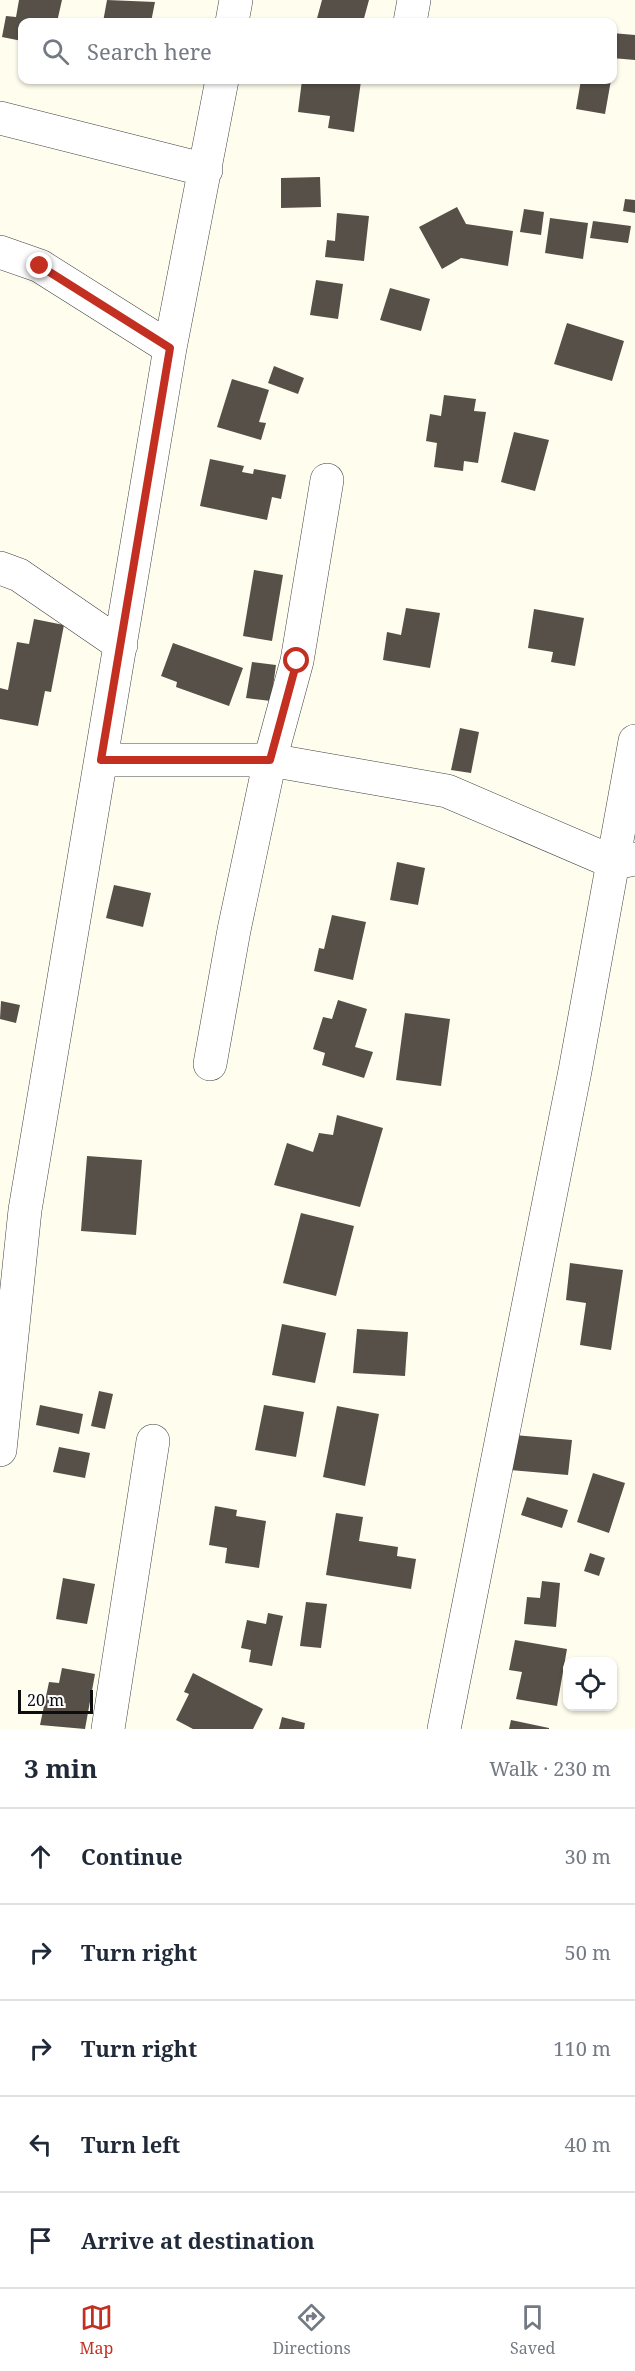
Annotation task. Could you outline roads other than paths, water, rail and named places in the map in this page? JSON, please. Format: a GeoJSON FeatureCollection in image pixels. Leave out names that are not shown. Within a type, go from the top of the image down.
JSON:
{"type":"FeatureCollection","features":[{"type":"Feature","properties":{"kind":"street"},"geometry":{"type":"LineString","coordinates":[[233,18],[236,0]]}},
{"type":"Feature","properties":{"kind":"street"},"geometry":{"type":"LineString","coordinates":[[411,18],[414,0]]}},
{"type":"Feature","properties":{"kind":"street"},"geometry":{"type":"LineString","coordinates":[[0,1448],[25,1210],[170,348],[221,84]]}},
{"type":"Feature","properties":{"kind":"street"},"geometry":{"type":"LineString","coordinates":[[0,118],[206,171]]}},
{"type":"Feature","properties":{"kind":"street"},"geometry":{"type":"LineString","coordinates":[[0,252],[40,266],[170,348]]}},
{"type":"Feature","properties":{"kind":"street"},"geometry":{"type":"LineString","coordinates":[[210,1064],[234,930],[270,760],[297,661],[327,480]]}},
{"type":"Feature","properties":{"kind":"street"},"geometry":{"type":"LineString","coordinates":[[0,568],[18,575],[121,645]]}},
{"type":"Feature","properties":{"kind":"street"},"geometry":{"type":"LineString","coordinates":[[444,1729],[625,861],[635,741]]}},
{"type":"Feature","properties":{"kind":"street"},"geometry":{"type":"LineString","coordinates":[[101,760],[270,760],[447,790],[625,861]]}},
{"type":"Feature","properties":{"kind":"street"},"geometry":{"type":"LineString","coordinates":[[108,1729],[153,1441]]}}]}
